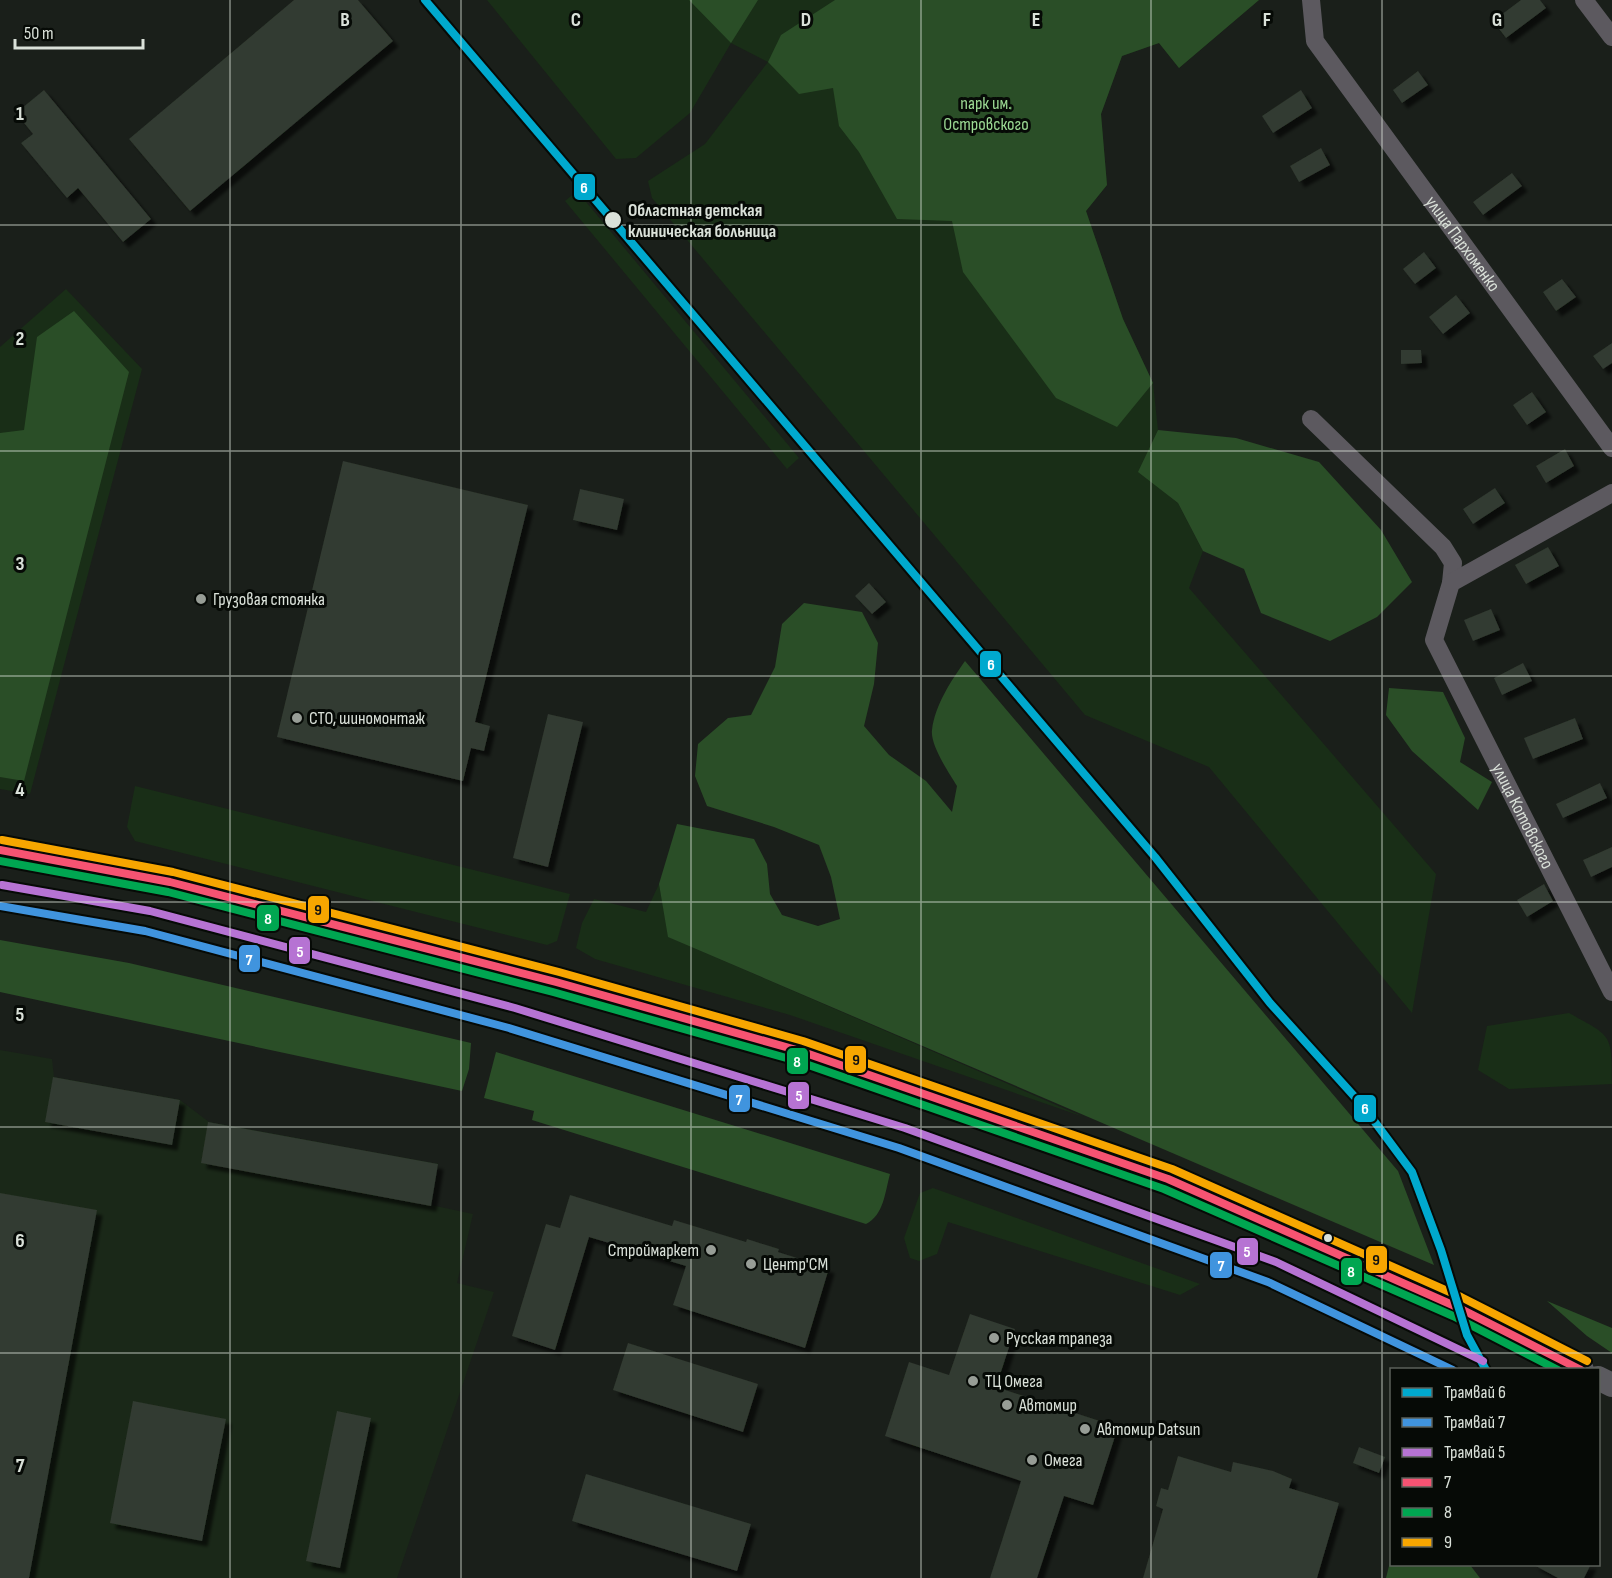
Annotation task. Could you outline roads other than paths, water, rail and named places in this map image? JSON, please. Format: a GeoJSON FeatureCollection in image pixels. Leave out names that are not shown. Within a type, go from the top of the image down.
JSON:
{"type":"FeatureCollection","features":[{"type":"Feature","properties":{"kind":"main road"},"geometry":{"type":"LineString","coordinates":[[0,850],[93,866],[182,885],[556,982],[800,1051],[1168,1179],[1457,1307],[1578,1368]]}},
{"type":"Feature","properties":{"kind":"street","name":"улица Пархоменко"},"geometry":{"type":"LineString","coordinates":[[1311,0],[1315,41],[1612,448]]}},
{"type":"Feature","properties":{"kind":"street"},"geometry":{"type":"LineString","coordinates":[[1584,0],[1612,37]]}},
{"type":"Feature","properties":{"kind":"street"},"geometry":{"type":"LineString","coordinates":[[1311,419],[1443,547],[1453,562],[1451,583]]}},
{"type":"Feature","properties":{"kind":"street"},"geometry":{"type":"LineString","coordinates":[[1451,583],[1612,493]]}},
{"type":"Feature","properties":{"kind":"street","name":"улица Котовского"},"geometry":{"type":"LineString","coordinates":[[1451,583],[1434,640],[1612,992]]}},
{"type":"Feature","properties":{"kind":"tram line","name":"6"},"geometry":{"type":"LineString","coordinates":[[425,0],[1155,857],[1270,1003],[1363,1106],[1412,1172],[1441,1250],[1467,1335],[1485,1368]]}},
{"type":"Feature","properties":{"kind":"tram line","name":"5"},"geometry":{"type":"LineString","coordinates":[[2,885],[150,911],[515,1008],[905,1128],[1276,1262],[1483,1361]]}},
{"type":"Feature","properties":{"kind":"tram line","name":"7"},"geometry":{"type":"LineString","coordinates":[[0,906],[145,931],[509,1028],[899,1148],[1268,1282],[1449,1368]]}},
{"type":"Feature","properties":{"kind":"place","name":"Областная детская клиническая больница"},"geometry":{"type":"Point","coordinates":[613,220]}},
{"type":"Feature","properties":{"kind":"place","name":"Грузовая стоянка"},"geometry":{"type":"Point","coordinates":[201,599]}},
{"type":"Feature","properties":{"kind":"place","name":"СТО, шиномонтаж"},"geometry":{"type":"Point","coordinates":[297,718]}},
{"type":"Feature","properties":{"kind":"place","name":"Строймаркет"},"geometry":{"type":"Point","coordinates":[711,1250]}},
{"type":"Feature","properties":{"kind":"place","name":"Центр'СМ"},"geometry":{"type":"Point","coordinates":[751,1264]}},
{"type":"Feature","properties":{"kind":"place","name":"Русская трапеза"},"geometry":{"type":"Point","coordinates":[994,1338]}},
{"type":"Feature","properties":{"kind":"place","name":"ТЦ Омега"},"geometry":{"type":"Point","coordinates":[973,1381]}},
{"type":"Feature","properties":{"kind":"place","name":"Автомир"},"geometry":{"type":"Point","coordinates":[1007,1405]}},
{"type":"Feature","properties":{"kind":"place","name":"Автомир Datsun"},"geometry":{"type":"Point","coordinates":[1085,1429]}},
{"type":"Feature","properties":{"kind":"place","name":"Омега"},"geometry":{"type":"Point","coordinates":[1032,1460]}},
{"type":"Feature","properties":{"kind":"park label","name":"парк им. Островского"},"geometry":{"type":"Point","coordinates":[986,113]}}]}
